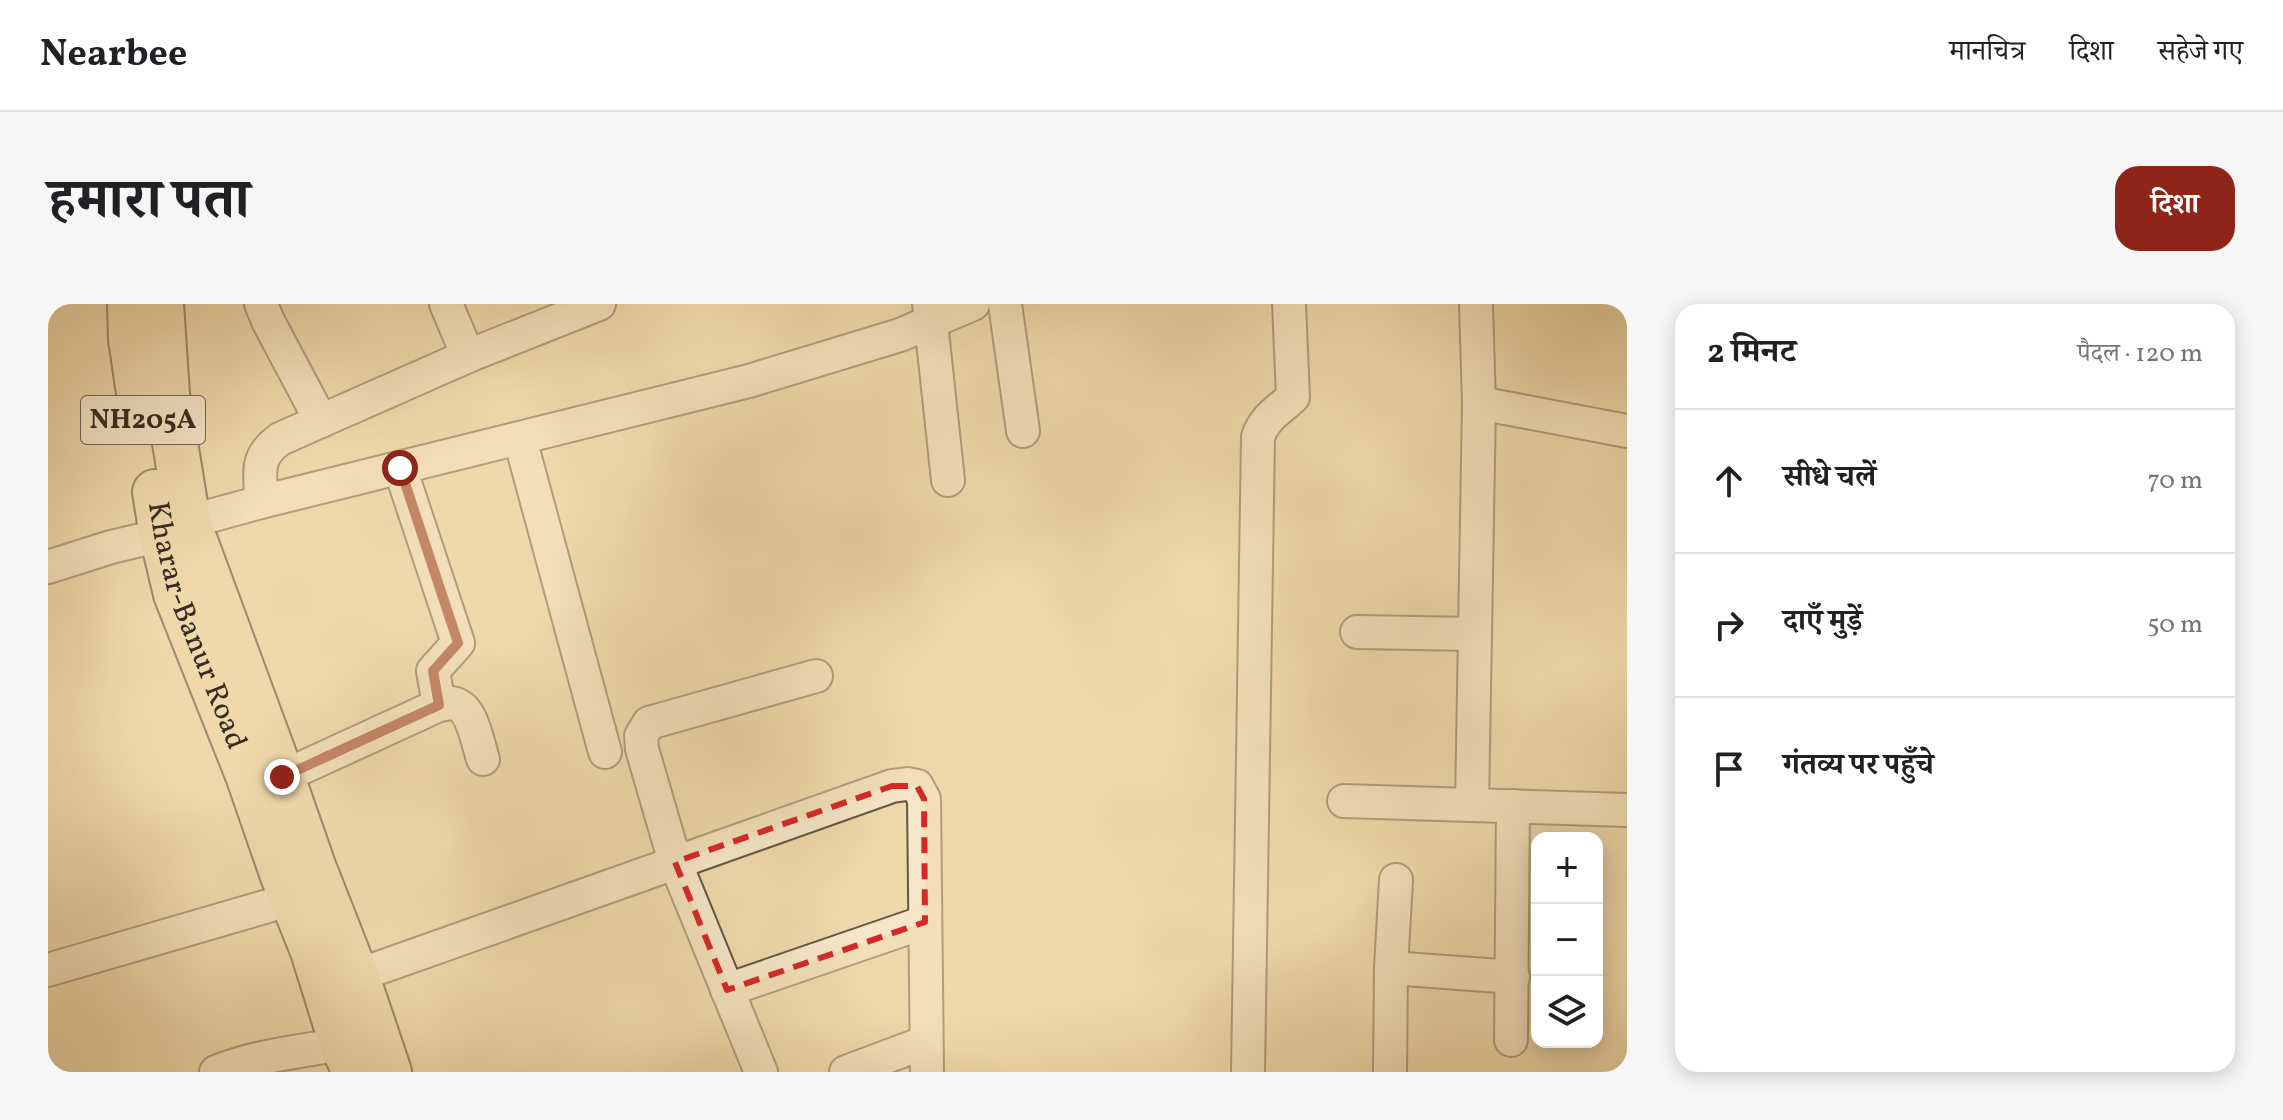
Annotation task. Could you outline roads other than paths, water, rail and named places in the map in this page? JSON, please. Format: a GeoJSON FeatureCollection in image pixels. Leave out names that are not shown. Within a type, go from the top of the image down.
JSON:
{"type":"FeatureCollection","features":[{"type":"Feature","properties":{"kind":"highway","name":"Kharar-Banur Road"},"geometry":{"type":"LineString","coordinates":[[130,304],[131,339],[175,528],[176,594],[313,951],[366,1056]]}},
{"type":"Feature","properties":{"kind":"highway","name":"NH205A"},"geometry":{"type":"LineString","coordinates":[[161,304],[175,528],[282,777],[358,981],[366,1056]]}},
{"type":"Feature","properties":{"kind":"street"},"geometry":{"type":"LineString","coordinates":[[261,304],[321,421]]}},
{"type":"Feature","properties":{"kind":"street"},"geometry":{"type":"LineString","coordinates":[[446,304],[468,356]]}},
{"type":"Feature","properties":{"kind":"street"},"geometry":{"type":"LineString","coordinates":[[261,502],[261,458],[266,449],[280,439],[468,356],[599,304]]}},
{"type":"Feature","properties":{"kind":"street"},"geometry":{"type":"LineString","coordinates":[[48,567],[261,502],[749,381],[930,314],[973,304]]}},
{"type":"Feature","properties":{"kind":"street"},"geometry":{"type":"LineString","coordinates":[[1005,304],[1023,431]]}},
{"type":"Feature","properties":{"kind":"street"},"geometry":{"type":"LineString","coordinates":[[1248,1072],[1258,437],[1261,426],[1293,397],[1289,304]]}},
{"type":"Feature","properties":{"kind":"street"},"geometry":{"type":"LineString","coordinates":[[1472,805],[1479,403],[1476,304]]}},
{"type":"Feature","properties":{"kind":"street"},"geometry":{"type":"LineString","coordinates":[[930,314],[948,480]]}},
{"type":"Feature","properties":{"kind":"street"},"geometry":{"type":"LineString","coordinates":[[1479,403],[1627,431]]}},
{"type":"Feature","properties":{"kind":"street"},"geometry":{"type":"LineString","coordinates":[[520,439],[605,752]]}},
{"type":"Feature","properties":{"kind":"street"},"geometry":{"type":"LineString","coordinates":[[400,468],[458,643],[433,671],[439,705]]}},
{"type":"Feature","properties":{"kind":"street"},"geometry":{"type":"LineString","coordinates":[[1357,632],[1474,634]]}},
{"type":"Feature","properties":{"kind":"street"},"geometry":{"type":"LineString","coordinates":[[761,1072],[675,862],[642,749],[641,736],[649,723],[816,676]]}},
{"type":"Feature","properties":{"kind":"street"},"geometry":{"type":"LineString","coordinates":[[282,777],[439,705],[452,703],[463,708],[468,715],[483,759]]}},
{"type":"Feature","properties":{"kind":"street"},"geometry":{"type":"LineString","coordinates":[[358,981],[675,862],[892,786],[917,786],[924,799],[927,1057],[846,1072]]}},
{"type":"Feature","properties":{"kind":"street"},"geometry":{"type":"LineString","coordinates":[[1344,801],[1627,810]]}},
{"type":"Feature","properties":{"kind":"street"},"geometry":{"type":"LineString","coordinates":[[1511,1040],[1513,806]]}},
{"type":"Feature","properties":{"kind":"street"},"geometry":{"type":"LineString","coordinates":[[1390,1072],[1396,880]]}},
{"type":"Feature","properties":{"kind":"street"},"geometry":{"type":"LineString","coordinates":[[50,964],[292,899]]}},
{"type":"Feature","properties":{"kind":"street"},"geometry":{"type":"LineString","coordinates":[[727,990],[925,922]]}},
{"type":"Feature","properties":{"kind":"street"},"geometry":{"type":"LineString","coordinates":[[1391,968],[1513,977]]}},
{"type":"Feature","properties":{"kind":"street"},"geometry":{"type":"LineString","coordinates":[[218,1071],[288,1052],[366,1056]]}}]}
